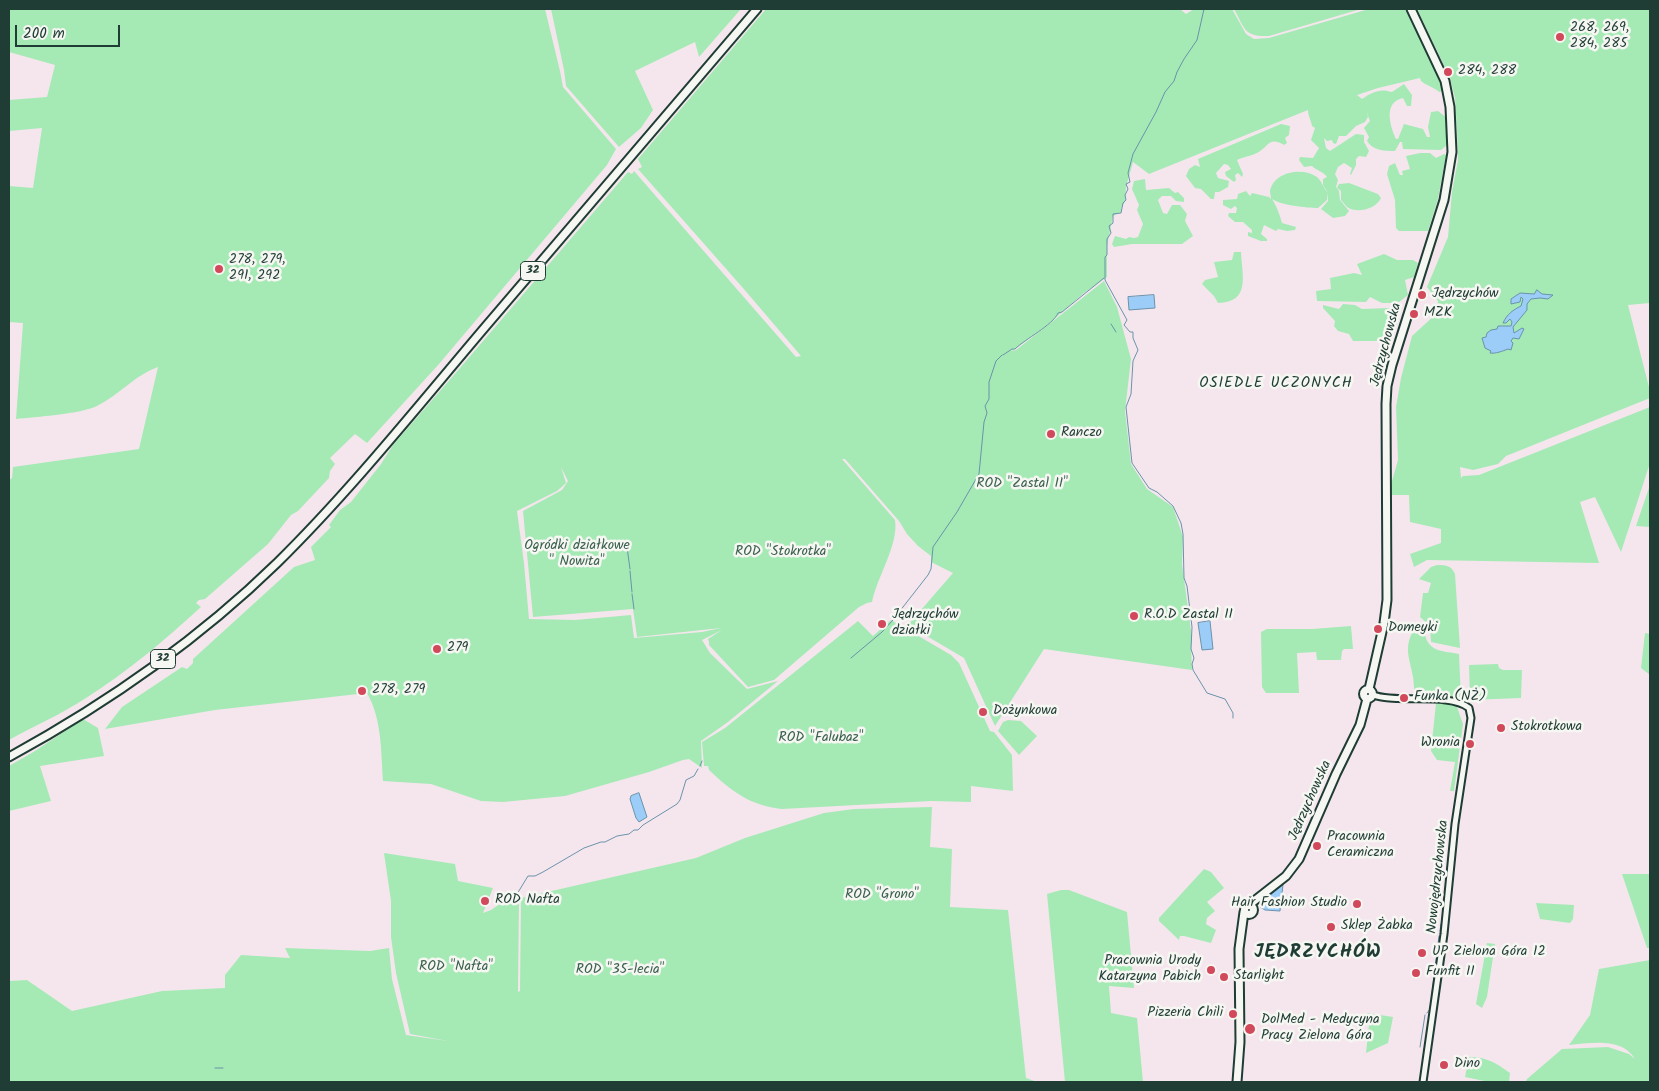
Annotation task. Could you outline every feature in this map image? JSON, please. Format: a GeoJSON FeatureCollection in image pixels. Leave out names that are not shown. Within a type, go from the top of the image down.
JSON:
{"type":"FeatureCollection","features":[{"type":"Feature","properties":{"kind":"main road","name":"32"},"geometry":{"type":"LineString","coordinates":[[9,757],[91,708],[161,661],[237,599],[307,532],[350,486],[757,9]]}},
{"type":"Feature","properties":{"kind":"main road","name":"Jędrzychowska"},"geometry":{"type":"LineString","coordinates":[[1237,1082],[1240,1042],[1239,949],[1244,923],[1249,910],[1258,898],[1291,871],[1299,860],[1336,774],[1360,726],[1370,694],[1384,620],[1387,600],[1387,386],[1392,364],[1441,209],[1451,165],[1452,143],[1450,107],[1442,72],[1411,9]]}},
{"type":"Feature","properties":{"kind":"street","name":"Nowojędrzychowska"},"geometry":{"type":"LineString","coordinates":[[1370,694],[1386,698],[1457,701],[1466,705],[1470,713],[1471,724],[1456,824],[1444,934],[1423,1082]]}},
{"type":"Feature","properties":{"kind":"green space"},"geometry":{"type":"Polygon","coordinates":[[[9,9],[545,9],[563,87],[616,149],[607,165],[439,364],[367,443],[355,434],[330,458],[335,464],[330,471],[329,478],[298,511],[291,515],[268,544],[205,599],[199,600],[196,603],[201,607],[131,666],[77,704],[9,740],[9,480],[12,478],[13,467],[139,449],[158,367],[142,375],[97,406],[89,409],[58,415],[16,419],[23,323],[9,322],[9,186],[33,188],[42,128],[9,131],[9,100],[47,97],[55,65],[9,52],[9,9]]]}},
{"type":"Feature","properties":{"kind":"green space"},"geometry":{"type":"Polygon","coordinates":[[[551,9],[741,9],[699,57],[695,42],[635,71],[653,110],[641,128],[619,147],[566,86],[551,9]]]}},
{"type":"Feature","properties":{"kind":"green space"},"geometry":{"type":"Polygon","coordinates":[[[766,9],[1180,9],[1186,14],[1194,9],[1232,9],[1246,34],[1254,39],[1269,38],[1369,9],[1407,9],[1442,80],[1443,91],[1439,92],[1423,83],[1420,78],[1357,95],[1362,99],[1376,91],[1392,92],[1404,84],[1412,95],[1411,106],[1407,106],[1403,98],[1397,100],[1390,109],[1390,121],[1396,139],[1398,139],[1404,124],[1423,129],[1427,137],[1430,137],[1428,127],[1431,112],[1438,111],[1447,118],[1449,132],[1449,140],[1441,150],[1403,149],[1402,142],[1400,142],[1395,151],[1380,150],[1372,147],[1367,141],[1369,137],[1364,128],[1370,121],[1366,111],[1368,117],[1365,122],[1356,126],[1346,136],[1339,136],[1336,144],[1332,140],[1327,141],[1324,138],[1326,148],[1330,151],[1356,134],[1364,135],[1364,142],[1369,151],[1366,157],[1359,156],[1356,159],[1356,165],[1351,175],[1352,168],[1344,163],[1338,167],[1335,174],[1338,180],[1336,187],[1339,191],[1340,200],[1349,211],[1345,216],[1333,218],[1321,209],[1328,201],[1328,193],[1323,185],[1323,179],[1327,177],[1312,166],[1304,167],[1299,160],[1300,157],[1313,158],[1319,148],[1311,140],[1315,128],[1312,126],[1308,110],[1149,174],[1133,162],[1126,187],[1125,202],[1121,212],[1113,216],[1107,246],[1107,277],[1084,293],[1045,327],[1010,351],[1016,350],[1104,281],[1117,307],[1131,359],[1125,411],[1131,464],[1147,489],[1173,507],[1183,537],[1182,564],[1192,638],[1192,670],[1044,649],[995,726],[964,658],[908,625],[953,573],[931,562],[931,556],[918,546],[899,521],[845,459],[842,459],[895,520],[894,539],[891,550],[872,602],[859,607],[774,680],[748,687],[709,645],[708,639],[722,630],[702,640],[710,653],[747,689],[778,681],[728,722],[701,741],[702,768],[689,759],[683,760],[649,772],[565,796],[503,802],[481,801],[431,784],[383,781],[381,747],[376,714],[367,693],[215,710],[105,729],[122,707],[182,667],[187,669],[193,663],[193,659],[294,567],[315,560],[311,547],[331,527],[329,525],[340,510],[351,502],[381,464],[393,445],[628,172],[632,174],[634,171],[796,357],[801,356],[638,169],[642,167],[638,159],[766,9]],[[561,467],[566,483],[557,491],[517,511],[529,619],[575,620],[631,615],[634,638],[702,632],[721,628],[637,637],[633,609],[533,617],[523,511],[562,490],[568,481],[561,467]]]}},
{"type":"Feature","properties":{"kind":"green space"},"geometry":{"type":"Polygon","coordinates":[[[1234,9],[1361,9],[1269,36],[1261,36],[1250,33],[1243,27],[1234,9]]]}},
{"type":"Feature","properties":{"kind":"green space"},"geometry":{"type":"Polygon","coordinates":[[[1417,9],[1650,9],[1650,303],[1628,305],[1650,391],[1650,398],[1506,456],[1498,464],[1473,470],[1460,467],[1461,478],[1463,476],[1479,475],[1650,407],[1650,463],[1621,552],[1595,497],[1580,502],[1599,563],[1427,560],[1414,567],[1410,554],[1441,543],[1441,529],[1410,522],[1409,495],[1388,495],[1398,460],[1396,407],[1401,378],[1412,336],[1436,314],[1438,301],[1427,287],[1448,237],[1452,192],[1458,160],[1455,98],[1450,78],[1417,9]]]}},
{"type":"Feature","properties":{"kind":"green space"},"geometry":{"type":"Polygon","coordinates":[[[1281,124],[1290,126],[1289,135],[1285,138],[1287,143],[1284,145],[1275,142],[1269,143],[1261,151],[1237,160],[1243,174],[1242,177],[1238,173],[1235,175],[1236,180],[1234,182],[1226,176],[1225,172],[1231,169],[1228,165],[1224,164],[1216,173],[1218,178],[1229,181],[1228,187],[1215,192],[1214,199],[1211,199],[1201,189],[1195,188],[1186,176],[1189,169],[1195,165],[1200,167],[1198,159],[1281,124]]]}},
{"type":"Feature","properties":{"kind":"green space"},"geometry":{"type":"Polygon","coordinates":[[[1430,153],[1436,158],[1444,154],[1446,155],[1438,199],[1428,231],[1399,231],[1396,228],[1395,200],[1387,174],[1389,166],[1395,163],[1400,175],[1403,175],[1402,171],[1410,169],[1406,156],[1430,153]]]}},
{"type":"Feature","properties":{"kind":"green space"},"geometry":{"type":"Polygon","coordinates":[[[1297,172],[1304,172],[1317,177],[1328,193],[1327,200],[1318,208],[1301,207],[1272,199],[1282,223],[1296,227],[1295,230],[1278,229],[1276,231],[1264,225],[1261,234],[1267,241],[1261,241],[1248,236],[1248,232],[1252,233],[1252,230],[1243,222],[1235,222],[1228,216],[1229,213],[1236,213],[1237,208],[1235,206],[1231,209],[1223,205],[1223,200],[1237,199],[1238,194],[1246,191],[1250,196],[1252,193],[1271,199],[1270,191],[1277,179],[1283,175],[1297,172]]]}},
{"type":"Feature","properties":{"kind":"green space"},"geometry":{"type":"Polygon","coordinates":[[[1145,179],[1146,190],[1169,188],[1175,193],[1178,192],[1184,198],[1184,202],[1176,201],[1171,196],[1162,196],[1158,200],[1163,213],[1167,214],[1172,205],[1180,205],[1187,214],[1185,221],[1193,236],[1182,244],[1132,244],[1114,247],[1112,244],[1115,236],[1126,239],[1138,237],[1143,224],[1137,210],[1139,205],[1132,189],[1134,181],[1145,179]]]}},
{"type":"Feature","properties":{"kind":"green space"},"geometry":{"type":"Polygon","coordinates":[[[1349,183],[1378,194],[1381,198],[1379,202],[1371,208],[1361,210],[1347,207],[1341,200],[1341,191],[1337,188],[1339,184],[1349,183]]]}},
{"type":"Feature","properties":{"kind":"green space"},"geometry":{"type":"Polygon","coordinates":[[[1234,252],[1241,252],[1243,278],[1240,293],[1229,302],[1218,303],[1202,284],[1205,280],[1218,277],[1214,262],[1232,260],[1234,252]]]}},
{"type":"Feature","properties":{"kind":"green space"},"geometry":{"type":"Polygon","coordinates":[[[1384,254],[1397,260],[1413,260],[1418,263],[1414,277],[1405,280],[1408,295],[1398,303],[1382,303],[1370,297],[1366,302],[1317,301],[1316,291],[1331,289],[1330,278],[1354,273],[1362,275],[1357,264],[1384,254]]]}},
{"type":"Feature","properties":{"kind":"green space"},"geometry":{"type":"Polygon","coordinates":[[[1343,304],[1355,305],[1362,309],[1389,308],[1396,317],[1397,324],[1386,341],[1353,341],[1349,334],[1338,331],[1334,326],[1335,321],[1323,308],[1323,305],[1339,309],[1343,304]]]}},
{"type":"Feature","properties":{"kind":"green space"},"geometry":{"type":"Polygon","coordinates":[[[1650,485],[1650,527],[1636,526],[1650,485]]]}},
{"type":"Feature","properties":{"kind":"green space"},"geometry":{"type":"Polygon","coordinates":[[[1437,565],[1448,566],[1455,574],[1460,648],[1431,642],[1430,626],[1420,617],[1423,593],[1428,593],[1431,583],[1419,579],[1431,567],[1437,565]]]}},
{"type":"Feature","properties":{"kind":"green space","name":"ROD \"Falubaz\""},"geometry":{"type":"Polygon","coordinates":[[[891,620],[951,655],[959,663],[990,731],[994,732],[1012,755],[1013,791],[971,786],[971,802],[931,801],[782,809],[751,801],[717,778],[709,770],[708,766],[704,766],[702,742],[725,728],[858,621],[873,636],[891,620]]]}},
{"type":"Feature","properties":{"kind":"green space"},"geometry":{"type":"Polygon","coordinates":[[[1351,626],[1353,649],[1344,649],[1341,660],[1317,660],[1316,652],[1297,653],[1299,693],[1266,693],[1262,687],[1261,632],[1267,629],[1312,629],[1351,626]]]}},
{"type":"Feature","properties":{"kind":"green space"},"geometry":{"type":"Polygon","coordinates":[[[1412,633],[1425,634],[1429,644],[1438,650],[1459,654],[1461,699],[1415,698],[1408,650],[1412,633]]]}},
{"type":"Feature","properties":{"kind":"green space"},"geometry":{"type":"Polygon","coordinates":[[[1645,633],[1650,634],[1650,675],[1641,668],[1645,633]]]}},
{"type":"Feature","properties":{"kind":"green space"},"geometry":{"type":"Polygon","coordinates":[[[1498,664],[1499,668],[1503,670],[1522,670],[1521,698],[1470,700],[1469,665],[1498,664]]]}},
{"type":"Feature","properties":{"kind":"green space"},"geometry":{"type":"Polygon","coordinates":[[[1436,703],[1456,704],[1463,724],[1454,791],[1450,791],[1455,762],[1437,760],[1431,751],[1436,703]]]}},
{"type":"Feature","properties":{"kind":"green space"},"geometry":{"type":"Polygon","coordinates":[[[83,719],[98,728],[104,756],[40,766],[51,801],[9,811],[9,766],[83,719]]]}},
{"type":"Feature","properties":{"kind":"green space"},"geometry":{"type":"Polygon","coordinates":[[[1008,720],[1021,721],[1037,736],[1019,755],[998,731],[1003,722],[1008,720]]]}},
{"type":"Feature","properties":{"kind":"green space"},"geometry":{"type":"Polygon","coordinates":[[[932,807],[930,847],[952,849],[950,907],[1008,910],[1026,1078],[1037,1082],[9,1082],[9,981],[27,980],[72,1011],[162,991],[225,988],[225,975],[241,955],[290,958],[285,948],[370,951],[389,948],[392,979],[406,1035],[448,1041],[410,1034],[396,973],[391,937],[391,901],[384,853],[455,864],[458,881],[493,888],[483,913],[504,901],[519,899],[518,992],[520,991],[521,898],[696,858],[745,838],[824,813],[854,809],[932,807]]]}},
{"type":"Feature","properties":{"kind":"green space"},"geometry":{"type":"Polygon","coordinates":[[[1204,869],[1211,872],[1224,888],[1207,902],[1215,911],[1207,918],[1206,924],[1216,930],[1211,943],[1184,936],[1180,936],[1179,940],[1159,921],[1159,918],[1204,869]]]}},
{"type":"Feature","properties":{"kind":"green space"},"geometry":{"type":"Polygon","coordinates":[[[1622,874],[1650,874],[1650,948],[1647,948],[1622,874]]]}},
{"type":"Feature","properties":{"kind":"green space"},"geometry":{"type":"Polygon","coordinates":[[[1069,890],[1127,912],[1134,988],[1109,986],[1111,1013],[1137,1018],[1143,1082],[1065,1082],[1047,894],[1069,890]]]}},
{"type":"Feature","properties":{"kind":"green space"},"geometry":{"type":"Polygon","coordinates":[[[1536,903],[1574,905],[1573,919],[1570,923],[1540,919],[1536,903]]]}},
{"type":"Feature","properties":{"kind":"green space"},"geometry":{"type":"Polygon","coordinates":[[[1487,943],[1495,944],[1487,997],[1482,1008],[1476,1004],[1487,943]]]}},
{"type":"Feature","properties":{"kind":"green space"},"geometry":{"type":"Polygon","coordinates":[[[1650,960],[1650,1082],[1526,1082],[1527,1079],[1562,1049],[1608,1047],[1629,1054],[1635,1059],[1622,1047],[1614,1044],[1569,1045],[1590,1015],[1599,969],[1650,960]]]}},
{"type":"Feature","properties":{"kind":"green space"},"geometry":{"type":"Polygon","coordinates":[[[1367,1013],[1393,1017],[1388,1043],[1366,1053],[1369,1025],[1366,1017],[1367,1013]]]}},
{"type":"Feature","properties":{"kind":"green space"},"geometry":{"type":"Polygon","coordinates":[[[1469,1057],[1486,1059],[1500,1066],[1510,1073],[1509,1082],[1489,1082],[1465,1077],[1469,1057]]]}},
{"type":"Feature","properties":{"kind":"water"},"geometry":{"type":"Polygon","coordinates":[[[1537,290],[1542,294],[1553,295],[1548,299],[1531,299],[1527,304],[1527,310],[1513,327],[1514,333],[1522,328],[1524,329],[1519,339],[1513,338],[1511,341],[1513,343],[1511,350],[1490,353],[1491,351],[1485,348],[1482,338],[1486,337],[1487,333],[1491,330],[1497,329],[1498,326],[1511,326],[1512,322],[1510,319],[1503,323],[1510,313],[1521,306],[1523,299],[1521,297],[1520,302],[1511,304],[1511,299],[1520,293],[1534,294],[1537,290]]]}},
{"type":"Feature","properties":{"kind":"water"},"geometry":{"type":"Polygon","coordinates":[[[1154,295],[1155,308],[1129,310],[1128,297],[1154,295]]]}},
{"type":"Feature","properties":{"kind":"water"},"geometry":{"type":"Polygon","coordinates":[[[1210,621],[1213,649],[1202,650],[1198,623],[1210,621]]]}},
{"type":"Feature","properties":{"kind":"water"},"geometry":{"type":"Polygon","coordinates":[[[639,793],[647,817],[639,822],[630,799],[631,796],[639,793]]]}},
{"type":"Feature","properties":{"kind":"water"},"geometry":{"type":"Polygon","coordinates":[[[1283,885],[1280,911],[1265,910],[1260,907],[1268,897],[1283,885]]]}},
{"type":"Feature","properties":{"kind":"waterway"},"geometry":{"type":"LineString","coordinates":[[1204,9],[1197,40],[1184,59],[1174,81],[1165,92],[1133,154],[1128,173],[1130,182],[1126,184],[1128,189],[1125,195],[1126,200],[1123,203],[1121,213],[1113,214],[1113,223],[1109,226],[1111,233],[1107,239],[1105,280],[1127,320],[1124,325],[1130,332],[1133,332],[1133,338],[1138,350],[1133,361],[1131,394],[1126,407],[1132,463],[1149,488],[1157,492],[1173,506],[1181,523],[1184,578],[1187,586],[1192,627],[1191,649],[1194,658],[1193,670],[1207,693],[1225,699],[1233,713],[1233,718]]}},
{"type":"Feature","properties":{"kind":"waterway"},"geometry":{"type":"LineString","coordinates":[[1003,355],[1015,349],[1045,327],[1058,313],[1062,312],[1104,278]]}},
{"type":"Feature","properties":{"kind":"waterway"},"geometry":{"type":"LineString","coordinates":[[1111,324],[1116,332]]}},
{"type":"Feature","properties":{"kind":"waterway"},"geometry":{"type":"LineString","coordinates":[[896,616],[928,575],[931,569],[933,547],[957,512],[979,474],[984,422],[987,413],[985,406],[989,399],[989,382],[996,361],[1002,355]]}},
{"type":"Feature","properties":{"kind":"waterway"},"geometry":{"type":"LineString","coordinates":[[627,547],[630,569]]}},
{"type":"Feature","properties":{"kind":"waterway"},"geometry":{"type":"LineString","coordinates":[[630,571],[632,592]]}},
{"type":"Feature","properties":{"kind":"waterway"},"geometry":{"type":"LineString","coordinates":[[632,594],[634,609]]}},
{"type":"Feature","properties":{"kind":"waterway"},"geometry":{"type":"LineString","coordinates":[[851,658],[882,632],[893,620]]}},
{"type":"Feature","properties":{"kind":"waterway"},"geometry":{"type":"LineString","coordinates":[[700,766],[702,761]]}},
{"type":"Feature","properties":{"kind":"waterway"},"geometry":{"type":"LineString","coordinates":[[517,894],[528,876],[535,876],[584,848],[638,830],[677,804],[686,780],[694,776],[698,769]]}},
{"type":"Feature","properties":{"kind":"waterway"},"geometry":{"type":"LineString","coordinates":[[1440,931],[1441,924]]}},
{"type":"Feature","properties":{"kind":"waterway"},"geometry":{"type":"LineString","coordinates":[[1432,993],[1439,936]]}},
{"type":"Feature","properties":{"kind":"waterway"},"geometry":{"type":"LineString","coordinates":[[1427,1013],[1430,1009],[1432,996]]}},
{"type":"Feature","properties":{"kind":"waterway"},"geometry":{"type":"LineString","coordinates":[[1420,1047],[1425,1015]]}},
{"type":"Feature","properties":{"kind":"waterway"},"geometry":{"type":"LineString","coordinates":[[215,1068],[223,1068]]}},
{"type":"Feature","properties":{"kind":"place","name":"268, 269, 284, 285"},"geometry":{"type":"Point","coordinates":[1560,37]}},
{"type":"Feature","properties":{"kind":"place","name":"284, 288"},"geometry":{"type":"Point","coordinates":[1448,72]}},
{"type":"Feature","properties":{"kind":"place","name":"278, 279, 291, 292"},"geometry":{"type":"Point","coordinates":[219,269]}},
{"type":"Feature","properties":{"kind":"place","name":"Jędrzychów"},"geometry":{"type":"Point","coordinates":[1422,295]}},
{"type":"Feature","properties":{"kind":"place","name":"MZK"},"geometry":{"type":"Point","coordinates":[1414,314]}},
{"type":"Feature","properties":{"kind":"place","name":"Ranczo"},"geometry":{"type":"Point","coordinates":[1051,434]}},
{"type":"Feature","properties":{"kind":"place","name":"R.O.D Zastal II"},"geometry":{"type":"Point","coordinates":[1134,616]}},
{"type":"Feature","properties":{"kind":"place","name":"Jędrzychów działki"},"geometry":{"type":"Point","coordinates":[882,624]}},
{"type":"Feature","properties":{"kind":"place","name":"Domeyki"},"geometry":{"type":"Point","coordinates":[1378,629]}},
{"type":"Feature","properties":{"kind":"place","name":"279"},"geometry":{"type":"Point","coordinates":[437,649]}},
{"type":"Feature","properties":{"kind":"place","name":"278, 279"},"geometry":{"type":"Point","coordinates":[362,691]}},
{"type":"Feature","properties":{"kind":"place","name":"Funka (NŻ)"},"geometry":{"type":"Point","coordinates":[1404,698]}},
{"type":"Feature","properties":{"kind":"place","name":"Dożynkowa"},"geometry":{"type":"Point","coordinates":[983,712]}},
{"type":"Feature","properties":{"kind":"place","name":"Stokrotkowa"},"geometry":{"type":"Point","coordinates":[1501,728]}},
{"type":"Feature","properties":{"kind":"place","name":"Wronia"},"geometry":{"type":"Point","coordinates":[1470,744]}},
{"type":"Feature","properties":{"kind":"place","name":"Pracownia Ceramiczna"},"geometry":{"type":"Point","coordinates":[1317,846]}},
{"type":"Feature","properties":{"kind":"place","name":"ROD Nafta"},"geometry":{"type":"Point","coordinates":[485,901]}},
{"type":"Feature","properties":{"kind":"place","name":"Hair Fashion Studio"},"geometry":{"type":"Point","coordinates":[1357,904]}},
{"type":"Feature","properties":{"kind":"place","name":"Sklep Żabka"},"geometry":{"type":"Point","coordinates":[1331,927]}},
{"type":"Feature","properties":{"kind":"place","name":"UP Zielona Góra 12"},"geometry":{"type":"Point","coordinates":[1422,953]}},
{"type":"Feature","properties":{"kind":"place","name":"Pracownia Urody Katarzyna Pabich"},"geometry":{"type":"Point","coordinates":[1211,970]}},
{"type":"Feature","properties":{"kind":"place","name":"Funfit II"},"geometry":{"type":"Point","coordinates":[1416,973]}},
{"type":"Feature","properties":{"kind":"place","name":"Starlight"},"geometry":{"type":"Point","coordinates":[1224,977]}},
{"type":"Feature","properties":{"kind":"place","name":"Pizzeria Chili"},"geometry":{"type":"Point","coordinates":[1233,1014]}},
{"type":"Feature","properties":{"kind":"place","name":"DolMed - Medycyna Pracy Zielona Góra"},"geometry":{"type":"Point","coordinates":[1250,1029]}},
{"type":"Feature","properties":{"kind":"place","name":"Dino"},"geometry":{"type":"Point","coordinates":[1444,1065]}},
{"type":"Feature","properties":{"kind":"district","name":"OSIEDLE UCZONYCH"},"geometry":{"type":"Point","coordinates":[1276,384]}},
{"type":"Feature","properties":{"kind":"district","name":"JĘDRZYCHÓW"},"geometry":{"type":"Point","coordinates":[1318,954]}},
{"type":"Feature","properties":{"kind":"park label","name":"ROD \"Zastal II\""},"geometry":{"type":"Point","coordinates":[1022,485]}},
{"type":"Feature","properties":{"kind":"park label","name":"ROD \"Stokrotka\""},"geometry":{"type":"Point","coordinates":[783,553]}},
{"type":"Feature","properties":{"kind":"park label","name":"Ogródki działkowe \" Nowita\""},"geometry":{"type":"Point","coordinates":[577,556]}},
{"type":"Feature","properties":{"kind":"park label","name":"ROD \"Grono\""},"geometry":{"type":"Point","coordinates":[882,896]}},
{"type":"Feature","properties":{"kind":"park label","name":"ROD \"Nafta\""},"geometry":{"type":"Point","coordinates":[456,968]}},
{"type":"Feature","properties":{"kind":"park label","name":"ROD \"35-lecia\""},"geometry":{"type":"Point","coordinates":[620,971]}}]}
